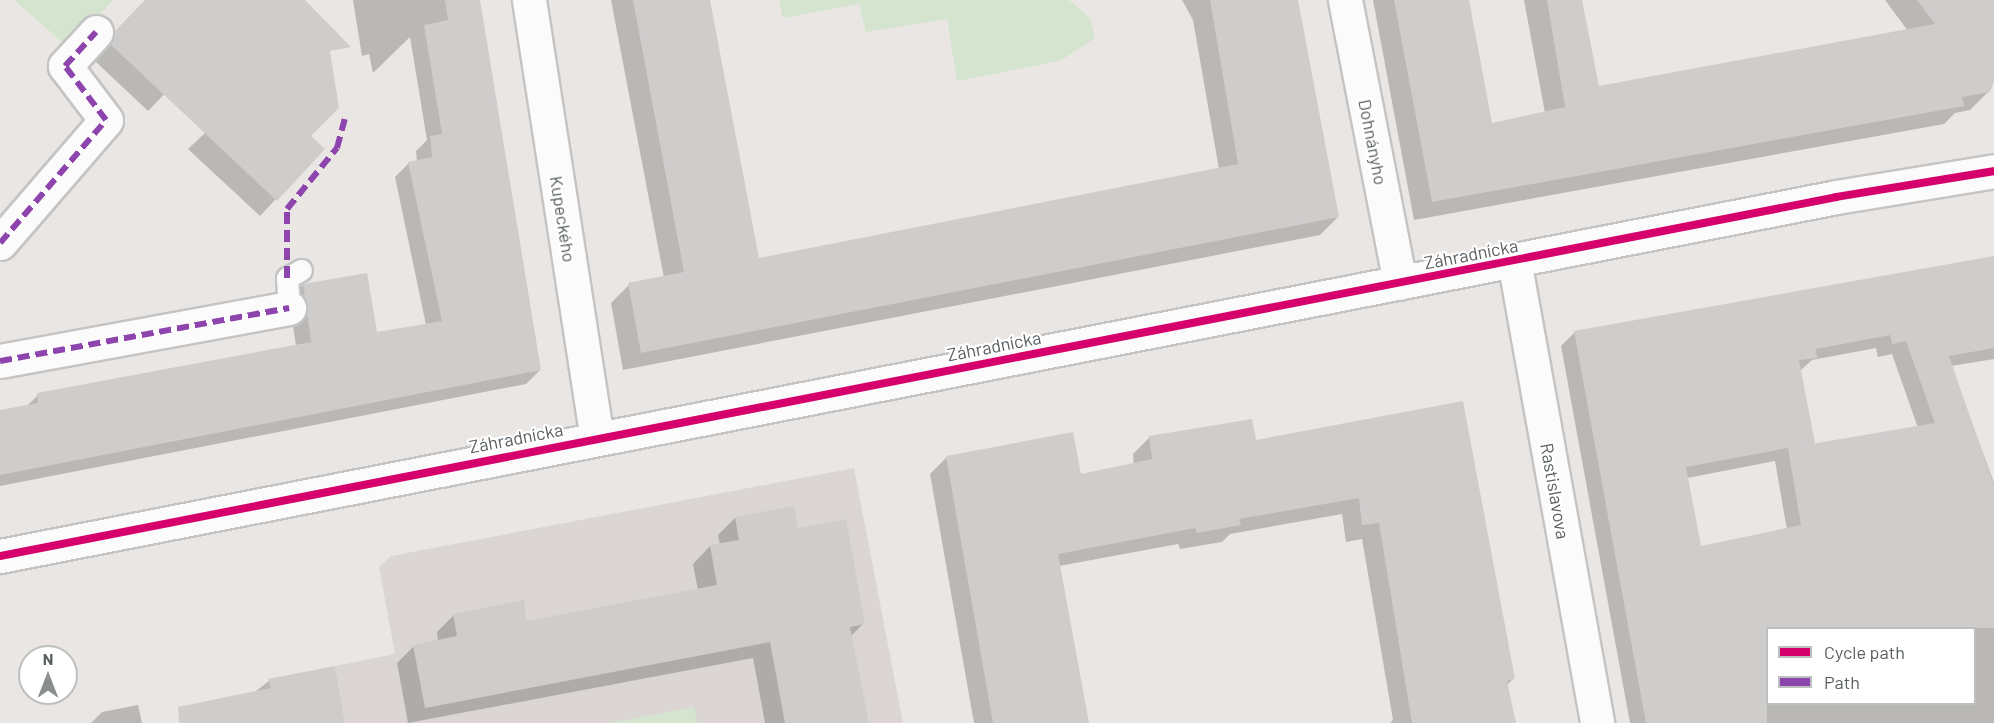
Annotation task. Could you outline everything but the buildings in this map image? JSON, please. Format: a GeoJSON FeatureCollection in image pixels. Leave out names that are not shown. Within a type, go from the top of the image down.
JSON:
{"type":"FeatureCollection","features":[{"type":"Feature","properties":{"kind":"street","name":"Kupeckého"},"geometry":{"type":"LineString","coordinates":[[529,0],[597,437]]}},
{"type":"Feature","properties":{"kind":"street","name":"Dohnányho"},"geometry":{"type":"LineString","coordinates":[[1346,0],[1400,283]]}},
{"type":"Feature","properties":{"kind":"street"},"geometry":{"type":"LineString","coordinates":[[0,243],[106,120],[65,66],[96,32]]}},
{"type":"Feature","properties":{"kind":"street","name":"Záhradnícka"},"geometry":{"type":"LineString","coordinates":[[1939,180],[1994,154]]}},
{"type":"Feature","properties":{"kind":"street","name":"Záhradnícka"},"geometry":{"type":"LineString","coordinates":[[0,556],[597,437],[1514,260],[1994,171]]}},
{"type":"Feature","properties":{"kind":"street","name":"Rastislavova"},"geometry":{"type":"LineString","coordinates":[[1514,260],[1597,723]]}},
{"type":"Feature","properties":{"kind":"street"},"geometry":{"type":"LineString","coordinates":[[0,361],[290,308]]}},
{"type":"Feature","properties":{"kind":"lane"},"geometry":{"type":"LineString","coordinates":[[290,308],[287,278],[301,270]]}},
{"type":"Feature","properties":{"kind":"shaded area"},"geometry":{"type":"Polygon","coordinates":[[[854,468],[903,723],[345,723],[335,666],[395,654],[379,567],[391,556],[854,468]]]}},
{"type":"Feature","properties":{"kind":"green space"},"geometry":{"type":"Polygon","coordinates":[[[14,0],[113,0],[69,48],[14,0]]]}},
{"type":"Feature","properties":{"kind":"green space"},"geometry":{"type":"Polygon","coordinates":[[[779,0],[1069,0],[1090,18],[1095,38],[1060,61],[957,81],[947,19],[866,32],[859,4],[783,18],[779,0]]]}},
{"type":"Feature","properties":{"kind":"green space"},"geometry":{"type":"Polygon","coordinates":[[[694,707],[697,723],[609,723],[694,707]]]}},
{"type":"Feature","properties":{"kind":"marked path"},"geometry":{"type":"LineString","coordinates":[[0,243],[106,120],[65,66],[96,32]]}},
{"type":"Feature","properties":{"kind":"marked path"},"geometry":{"type":"LineString","coordinates":[[287,278],[287,209],[337,148],[345,119]]}},
{"type":"Feature","properties":{"kind":"marked path"},"geometry":{"type":"LineString","coordinates":[[0,361],[289,308]]}},
{"type":"Feature","properties":{"kind":"cycle path"},"geometry":{"type":"LineString","coordinates":[[0,556],[1836,197],[1994,171]]}}]}
